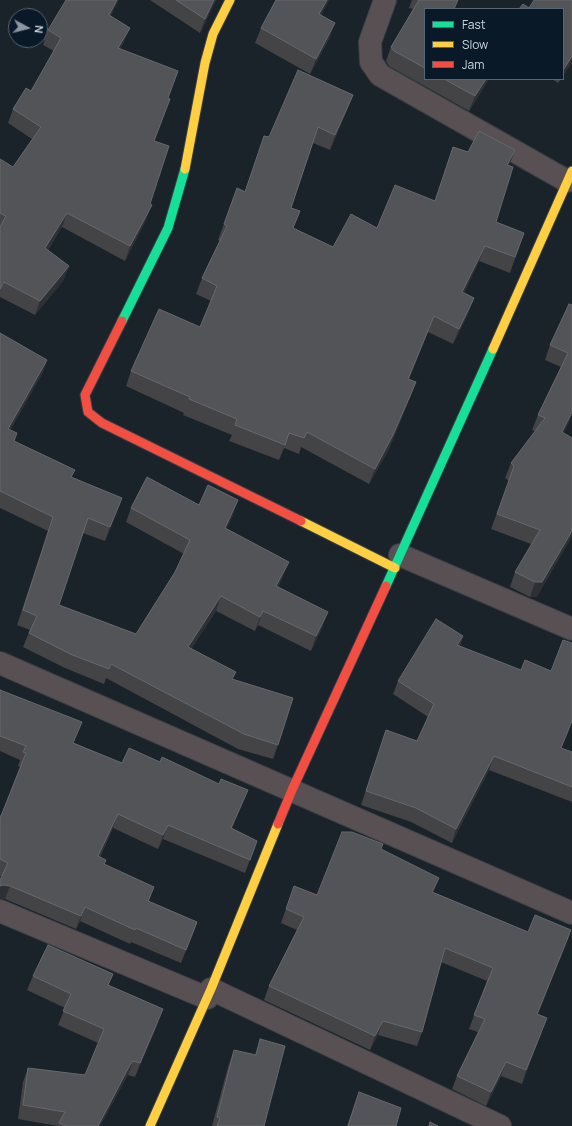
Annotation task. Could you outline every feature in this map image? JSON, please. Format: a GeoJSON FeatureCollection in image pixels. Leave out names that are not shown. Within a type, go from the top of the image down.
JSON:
{"type":"FeatureCollection","features":[{"type":"Feature","properties":{"kind":"street"},"geometry":{"type":"LineString","coordinates":[[230,0],[212,34],[204,63],[200,96],[182,186],[168,228],[85,394],[88,412],[102,423],[398,561],[572,629]]}},
{"type":"Feature","properties":{"kind":"street"},"geometry":{"type":"LineString","coordinates":[[150,1126],[209,994],[292,790],[398,561],[570,176],[380,75],[371,62],[370,42],[385,0]]}},
{"type":"Feature","properties":{"kind":"street"},"geometry":{"type":"LineString","coordinates":[[0,663],[572,912]]}},
{"type":"Feature","properties":{"kind":"street"},"geometry":{"type":"LineString","coordinates":[[0,911],[209,994],[500,1126]]}},
{"type":"Feature","properties":{"kind":"building"},"geometry":{"type":"Polygon","coordinates":[[[66,0],[117,0],[109,15],[130,28],[118,48],[178,71],[168,98],[170,99],[154,141],[169,146],[150,204],[152,205],[130,246],[67,213],[45,248],[69,266],[40,301],[4,282],[0,289],[0,227],[6,216],[0,213],[0,159],[13,167],[41,127],[13,109],[26,88],[31,91],[61,38],[48,30],[66,0]]]}},
{"type":"Feature","properties":{"kind":"building"},"geometry":{"type":"Polygon","coordinates":[[[176,0],[214,0],[205,19],[176,0]]]}},
{"type":"Feature","properties":{"kind":"building"},"geometry":{"type":"Polygon","coordinates":[[[276,0],[327,0],[319,14],[335,23],[316,59],[261,28],[276,0]]]}},
{"type":"Feature","properties":{"kind":"building"},"geometry":{"type":"Polygon","coordinates":[[[419,0],[458,0],[454,8],[424,8],[424,67],[394,51],[391,47],[419,0]]]}},
{"type":"Feature","properties":{"kind":"building"},"geometry":{"type":"Polygon","coordinates":[[[534,0],[572,0],[572,56],[564,69],[564,8],[529,8],[534,0]]]}},
{"type":"Feature","properties":{"kind":"building"},"geometry":{"type":"Polygon","coordinates":[[[523,4],[529,8],[520,8],[523,4]]]}},
{"type":"Feature","properties":{"kind":"building"},"geometry":{"type":"Polygon","coordinates":[[[298,70],[353,95],[335,135],[318,127],[291,208],[300,211],[293,228],[333,247],[351,214],[377,228],[395,185],[435,201],[453,147],[468,152],[479,131],[515,150],[507,165],[513,167],[496,222],[524,233],[515,257],[485,246],[462,292],[474,298],[459,329],[434,316],[408,379],[416,382],[393,435],[375,469],[307,432],[304,438],[289,433],[285,445],[235,425],[237,419],[189,399],[190,397],[131,371],[159,309],[200,327],[217,286],[202,278],[227,226],[224,224],[237,188],[245,192],[264,136],[269,137],[298,70]]]}},
{"type":"Feature","properties":{"kind":"building"},"geometry":{"type":"Polygon","coordinates":[[[446,80],[485,80],[475,96],[446,80]]]}},
{"type":"Feature","properties":{"kind":"building"},"geometry":{"type":"Polygon","coordinates":[[[569,304],[572,305],[572,412],[562,432],[572,438],[572,531],[542,582],[535,582],[515,572],[540,530],[497,514],[514,466],[511,463],[545,418],[538,415],[568,353],[550,345],[569,304]]]}},
{"type":"Feature","properties":{"kind":"building"},"geometry":{"type":"Polygon","coordinates":[[[0,333],[47,360],[8,429],[17,433],[14,441],[75,470],[71,477],[122,498],[110,527],[88,518],[59,605],[136,634],[175,572],[190,540],[131,508],[147,477],[199,505],[208,485],[238,500],[225,528],[289,562],[276,586],[328,612],[316,636],[263,611],[260,617],[221,596],[188,647],[236,672],[232,679],[293,698],[278,745],[244,734],[111,664],[109,669],[70,654],[29,633],[37,616],[23,610],[53,517],[0,491],[0,333]]]}},
{"type":"Feature","properties":{"kind":"building"},"geometry":{"type":"Polygon","coordinates":[[[436,619],[463,636],[457,645],[521,670],[525,660],[551,671],[563,640],[572,643],[572,721],[561,748],[572,752],[572,787],[494,756],[456,829],[416,808],[366,791],[386,730],[417,741],[434,704],[398,681],[436,619]]]}},
{"type":"Feature","properties":{"kind":"building"},"geometry":{"type":"Polygon","coordinates":[[[0,690],[82,722],[73,743],[122,763],[129,748],[160,762],[162,757],[219,784],[221,779],[248,790],[231,828],[257,841],[250,860],[168,825],[163,835],[118,814],[98,856],[106,860],[104,864],[154,887],[148,901],[197,922],[186,950],[136,928],[135,930],[85,907],[81,916],[10,886],[0,886],[0,880],[8,863],[0,859],[0,816],[26,753],[23,752],[26,746],[0,736],[0,690]]]}},
{"type":"Feature","properties":{"kind":"building"},"geometry":{"type":"Polygon","coordinates":[[[342,832],[352,832],[383,844],[381,849],[439,878],[432,892],[528,932],[535,915],[571,930],[537,1014],[547,1018],[526,1070],[506,1062],[491,1092],[457,1076],[485,1019],[474,1015],[493,968],[445,948],[422,1032],[383,1021],[375,1036],[269,986],[304,917],[286,909],[294,886],[317,895],[342,832]]]}},
{"type":"Feature","properties":{"kind":"building"},"geometry":{"type":"Polygon","coordinates":[[[48,945],[113,974],[108,985],[163,1009],[140,1063],[133,1061],[130,1065],[98,1126],[66,1126],[59,1123],[65,1112],[23,1105],[28,1068],[85,1075],[104,1029],[63,1011],[71,994],[33,976],[48,945]]]}},
{"type":"Feature","properties":{"kind":"building"},"geometry":{"type":"Polygon","coordinates":[[[260,1039],[285,1046],[264,1126],[217,1126],[220,1118],[217,1117],[234,1050],[256,1055],[260,1039]]]}},
{"type":"Feature","properties":{"kind":"building"},"geometry":{"type":"Polygon","coordinates":[[[359,1092],[401,1108],[396,1126],[348,1126],[359,1092]]]}},
{"type":"Feature","properties":{"kind":"building"},"geometry":{"type":"Polygon","coordinates":[[[430,1122],[438,1126],[429,1126],[430,1122]]]}},
{"type":"Feature","properties":{"kind":"traffic: fast"},"geometry":{"type":"LineString","coordinates":[[122,321],[168,228],[185,169]]}},
{"type":"Feature","properties":{"kind":"traffic: fast"},"geometry":{"type":"LineString","coordinates":[[386,586],[493,349]]}},
{"type":"Feature","properties":{"kind":"traffic: slow"},"geometry":{"type":"LineString","coordinates":[[185,169],[205,63],[213,34],[230,0]]}},
{"type":"Feature","properties":{"kind":"traffic: slow"},"geometry":{"type":"LineString","coordinates":[[493,349],[572,171]]}},
{"type":"Feature","properties":{"kind":"traffic: slow"},"geometry":{"type":"LineString","coordinates":[[301,521],[395,568]]}},
{"type":"Feature","properties":{"kind":"traffic: slow"},"geometry":{"type":"LineString","coordinates":[[150,1126],[211,989],[278,824]]}},
{"type":"Feature","properties":{"kind":"traffic: jam"},"geometry":{"type":"LineString","coordinates":[[122,321],[85,395],[88,412],[102,423],[301,521]]}},
{"type":"Feature","properties":{"kind":"traffic: jam"},"geometry":{"type":"LineString","coordinates":[[278,824],[292,790],[386,586]]}}]}
